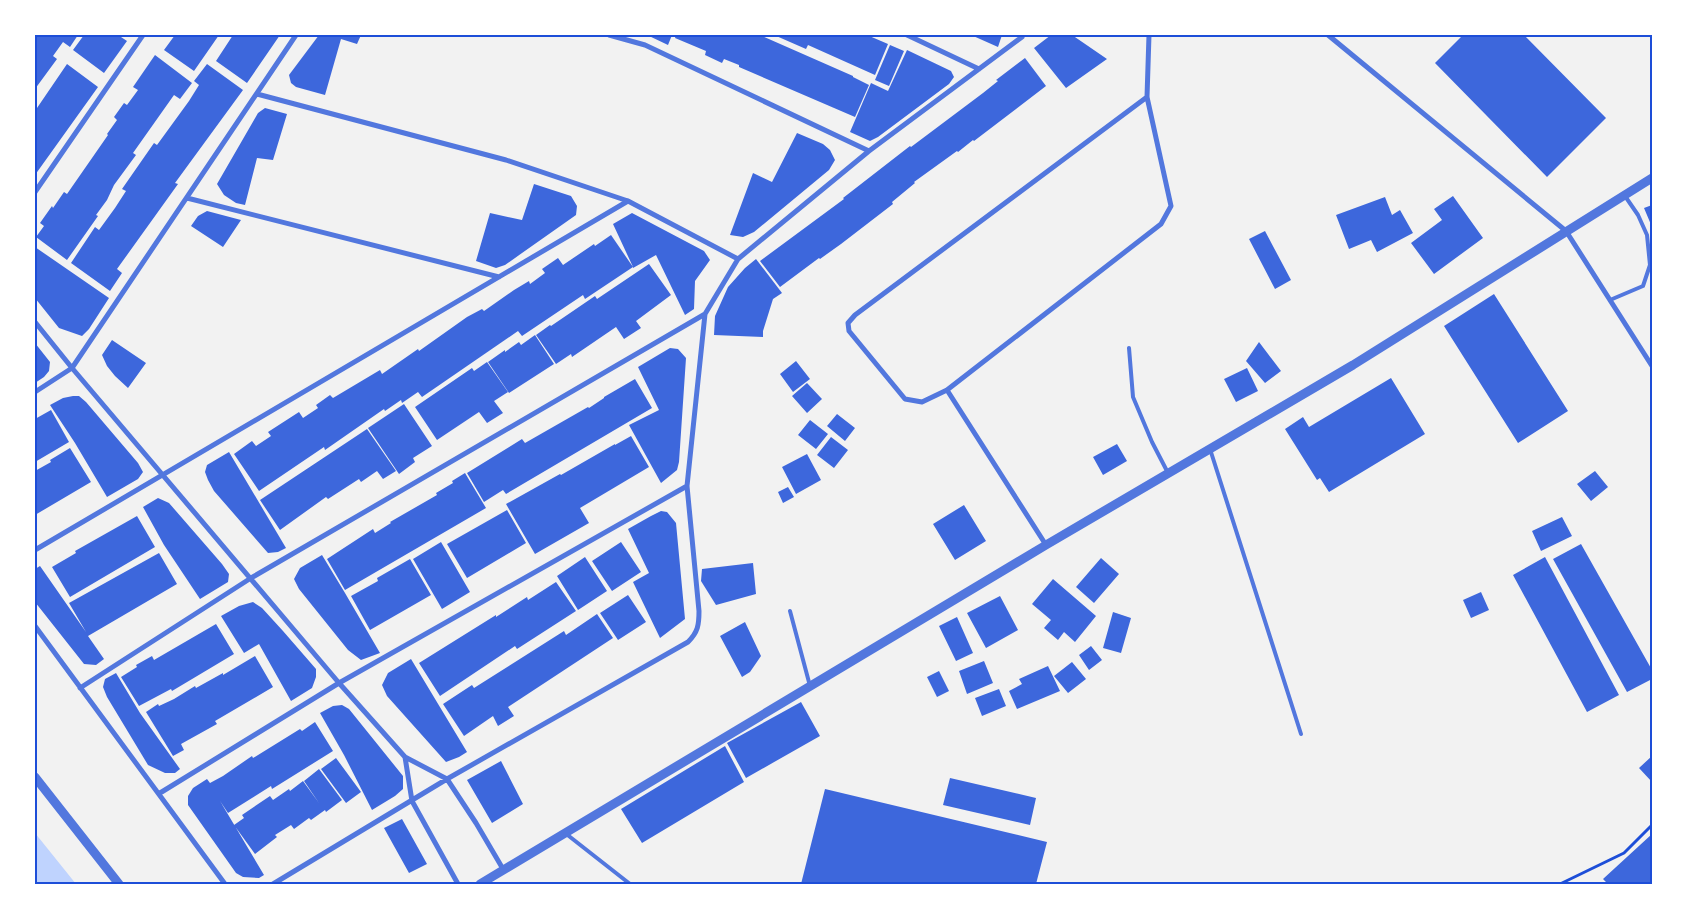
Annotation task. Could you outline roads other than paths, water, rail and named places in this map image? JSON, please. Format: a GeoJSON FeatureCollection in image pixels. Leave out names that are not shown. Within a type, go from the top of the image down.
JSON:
{"type":"FeatureCollection","features":[{"type":"Feature","properties":{"kind":"street"},"geometry":{"type":"LineString","coordinates":[[35,192],[143,35]]}},
{"type":"Feature","properties":{"kind":"street"},"geometry":{"type":"LineString","coordinates":[[35,392],[72,368],[296,35]]}},
{"type":"Feature","properties":{"kind":"street"},"geometry":{"type":"LineString","coordinates":[[610,35],[645,45],[870,151]]}},
{"type":"Feature","properties":{"kind":"street"},"geometry":{"type":"LineString","coordinates":[[907,35],[979,69]]}},
{"type":"Feature","properties":{"kind":"street"},"geometry":{"type":"LineString","coordinates":[[1147,96],[855,315],[848,323],[849,331],[905,399],[922,402],[947,390],[1161,224],[1171,206],[1147,96],[1149,35]]}},
{"type":"Feature","properties":{"kind":"street"},"geometry":{"type":"LineString","coordinates":[[1328,35],[1566,231],[1652,366]]}},
{"type":"Feature","properties":{"kind":"street"},"geometry":{"type":"LineString","coordinates":[[273,884],[447,779],[688,642],[695,636],[699,626],[699,611],[687,486],[705,314],[738,259],[870,151],[1022,37]]}},
{"type":"Feature","properties":{"kind":"street"},"geometry":{"type":"LineString","coordinates":[[257,94],[506,160],[628,201],[738,259]]}},
{"type":"Feature","properties":{"kind":"street"},"geometry":{"type":"LineString","coordinates":[[480,884],[1046,545],[1353,365],[1652,178]]}},
{"type":"Feature","properties":{"kind":"street"},"geometry":{"type":"LineString","coordinates":[[187,198],[498,277]]}},
{"type":"Feature","properties":{"kind":"street"},"geometry":{"type":"LineString","coordinates":[[35,550],[628,201]]}},
{"type":"Feature","properties":{"kind":"street"},"geometry":{"type":"LineString","coordinates":[[80,688],[251,578],[705,314]]}},
{"type":"Feature","properties":{"kind":"street"},"geometry":{"type":"LineString","coordinates":[[35,322],[72,368],[405,757],[447,779],[503,869]]}},
{"type":"Feature","properties":{"kind":"street"},"geometry":{"type":"LineString","coordinates":[[947,390],[1046,545]]}},
{"type":"Feature","properties":{"kind":"street"},"geometry":{"type":"LineString","coordinates":[[160,794],[340,683],[687,486]]}},
{"type":"Feature","properties":{"kind":"street"},"geometry":{"type":"LineString","coordinates":[[35,626],[225,884]]}},
{"type":"Feature","properties":{"kind":"street"},"geometry":{"type":"LineString","coordinates":[[405,757],[412,801],[458,884]]}},
{"type":"Feature","properties":{"kind":"street"},"geometry":{"type":"LineString","coordinates":[[35,777],[119,884]]}},
{"type":"Feature","properties":{"kind":"lane"},"geometry":{"type":"LineString","coordinates":[[1610,300],[1643,286],[1650,265],[1646,235],[1638,215],[1625,195]]}},
{"type":"Feature","properties":{"kind":"lane"},"geometry":{"type":"LineString","coordinates":[[1129,348],[1133,396],[1168,474]]}},
{"type":"Feature","properties":{"kind":"lane"},"geometry":{"type":"LineString","coordinates":[[1210,449],[1301,734]]}},
{"type":"Feature","properties":{"kind":"lane"},"geometry":{"type":"LineString","coordinates":[[790,611],[810,686]]}},
{"type":"Feature","properties":{"kind":"lane"},"geometry":{"type":"LineString","coordinates":[[565,832],[630,884]]}},
{"type":"Feature","properties":{"kind":"water"},"geometry":{"type":"Polygon","coordinates":[[[35,833],[76,884],[35,884],[35,833]]]}}]}
